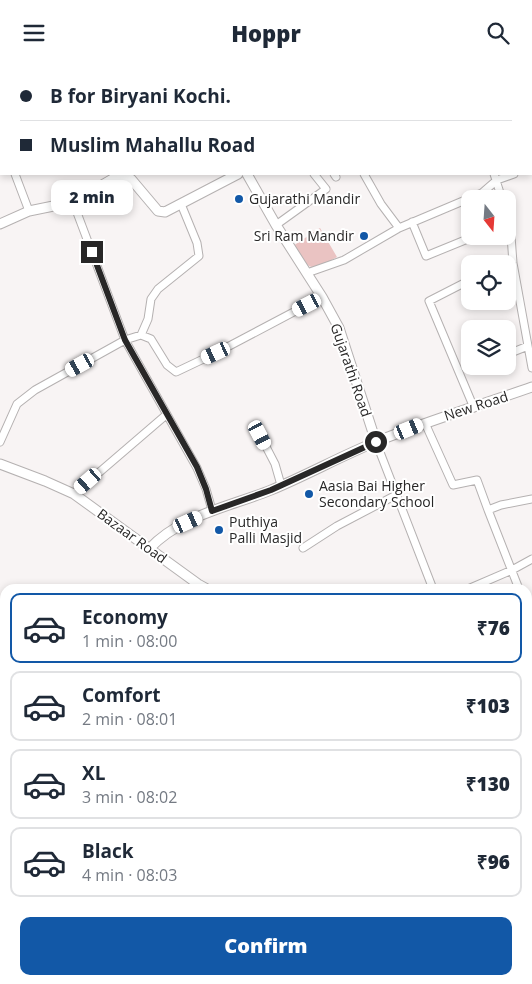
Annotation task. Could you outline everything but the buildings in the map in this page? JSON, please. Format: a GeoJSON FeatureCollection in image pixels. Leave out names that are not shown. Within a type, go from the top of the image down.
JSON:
{"type":"FeatureCollection","features":[{"type":"Feature","properties":{"kind":"street"},"geometry":{"type":"LineString","coordinates":[[15,175],[29,211]]}},
{"type":"Feature","properties":{"kind":"street"},"geometry":{"type":"LineString","coordinates":[[0,225],[29,211],[73,203],[116,177],[128,175],[158,211],[165,212],[236,175]]}},
{"type":"Feature","properties":{"kind":"street"},"geometry":{"type":"LineString","coordinates":[[249,175],[276,225],[307,273],[344,260],[399,228],[482,193],[495,177],[508,175]]}},
{"type":"Feature","properties":{"kind":"street"},"geometry":{"type":"LineString","coordinates":[[276,225],[326,189],[315,175]]}},
{"type":"Feature","properties":{"kind":"street"},"geometry":{"type":"LineString","coordinates":[[365,175],[399,228]]}},
{"type":"Feature","properties":{"kind":"street"},"geometry":{"type":"LineString","coordinates":[[495,177],[499,190]]}},
{"type":"Feature","properties":{"kind":"street"},"geometry":{"type":"LineString","coordinates":[[73,203],[125,340],[197,467],[212,511]]}},
{"type":"Feature","properties":{"kind":"street"},"geometry":{"type":"LineString","coordinates":[[141,335],[148,319],[151,299],[158,289],[199,256],[197,243],[181,204]]}},
{"type":"Feature","properties":{"kind":"street"},"geometry":{"type":"LineString","coordinates":[[412,222],[426,256],[461,242]]}},
{"type":"Feature","properties":{"kind":"street","name":"Gujarathi Road"},"geometry":{"type":"LineString","coordinates":[[307,273],[339,328],[376,442]]}},
{"type":"Feature","properties":{"kind":"street"},"geometry":{"type":"LineString","coordinates":[[461,285],[429,301],[474,407]]}},
{"type":"Feature","properties":{"kind":"street"},"geometry":{"type":"LineString","coordinates":[[516,291],[532,368]]}},
{"type":"Feature","properties":{"kind":"street"},"geometry":{"type":"LineString","coordinates":[[0,442],[18,404],[35,390],[125,340],[141,335],[151,339],[167,365],[176,372],[322,297]]}},
{"type":"Feature","properties":{"kind":"street"},"geometry":{"type":"LineString","coordinates":[[516,351],[528,346]]}},
{"type":"Feature","properties":{"kind":"street","name":"New Road"},"geometry":{"type":"LineString","coordinates":[[149,549],[160,537],[175,527],[212,511],[281,485],[376,442],[425,423],[532,387]]}},
{"type":"Feature","properties":{"kind":"street"},"geometry":{"type":"LineString","coordinates":[[74,494],[166,415]]}},
{"type":"Feature","properties":{"kind":"street"},"geometry":{"type":"LineString","coordinates":[[425,423],[452,485],[477,481],[517,584]]}},
{"type":"Feature","properties":{"kind":"street"},"geometry":{"type":"LineString","coordinates":[[260,435],[275,464],[281,485]]}},
{"type":"Feature","properties":{"kind":"street"},"geometry":{"type":"LineString","coordinates":[[376,442],[431,584]]}},
{"type":"Feature","properties":{"kind":"street","name":"Bazaar Road"},"geometry":{"type":"LineString","coordinates":[[0,464],[74,494],[198,584]]}},
{"type":"Feature","properties":{"kind":"street"},"geometry":{"type":"LineString","coordinates":[[303,548],[396,495]]}},
{"type":"Feature","properties":{"kind":"street"},"geometry":{"type":"LineString","coordinates":[[488,511],[501,505],[532,499]]}},
{"type":"Feature","properties":{"kind":"street"},"geometry":{"type":"LineString","coordinates":[[480,584],[512,571],[532,559]]}},
{"type":"Feature","properties":{"kind":"shaded area"},"geometry":{"type":"Polygon","coordinates":[[[320,228],[337,257],[321,266],[311,267],[307,265],[293,246],[320,228]]]}},
{"type":"Feature","properties":{"kind":"place","name":"Gujarathi Mandir"},"geometry":{"type":"Point","coordinates":[239,199]}},
{"type":"Feature","properties":{"kind":"place","name":"Sri Ram Mandir"},"geometry":{"type":"Point","coordinates":[364,236]}},
{"type":"Feature","properties":{"kind":"place","name":"Aasia Bai Higher Secondary School"},"geometry":{"type":"Point","coordinates":[309,494]}},
{"type":"Feature","properties":{"kind":"place","name":"Puthiya Palli Masjid"},"geometry":{"type":"Point","coordinates":[219,530]}},
{"type":"Feature","properties":{"kind":"route"},"geometry":{"type":"LineString","coordinates":[[92,252],[125,340],[197,467],[212,511],[271,490],[376,442]]}}]}
